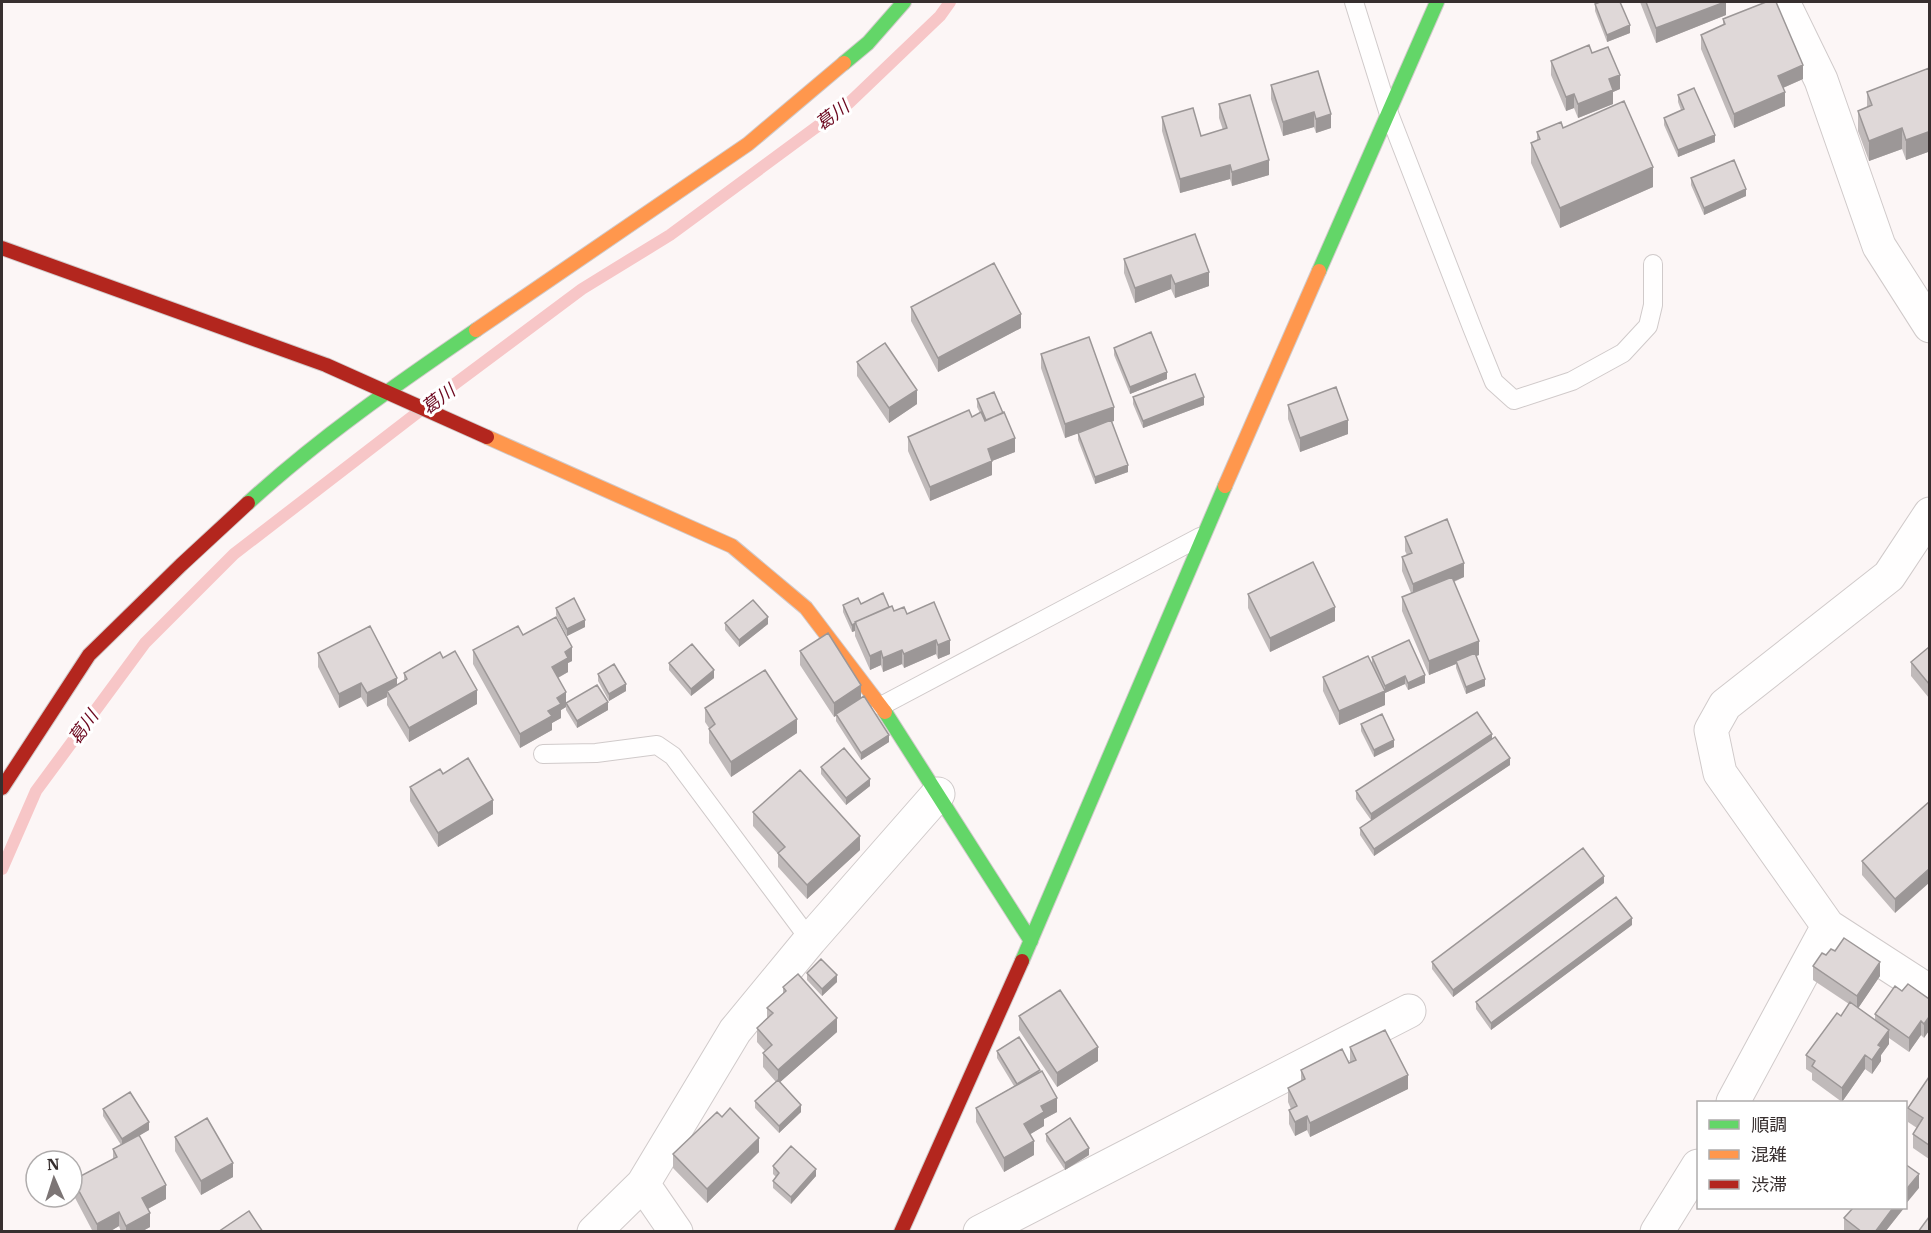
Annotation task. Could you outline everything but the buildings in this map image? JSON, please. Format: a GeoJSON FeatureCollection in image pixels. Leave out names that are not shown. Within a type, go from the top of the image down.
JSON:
{"type":"FeatureCollection","features":[{"type":"Feature","properties":{"kind":"street"},"geometry":{"type":"LineString","coordinates":[[2,788],[89,656],[181,565],[280,474],[387,391],[748,144],[868,43],[904,2]]}},
{"type":"Feature","properties":{"kind":"street"},"geometry":{"type":"LineString","coordinates":[[901,1232],[1031,940],[1203,536],[1437,2]]}},
{"type":"Feature","properties":{"kind":"street"},"geometry":{"type":"LineString","coordinates":[[1783,2],[1821,80],[1879,246],[1929,326]]}},
{"type":"Feature","properties":{"kind":"street"},"geometry":{"type":"LineString","coordinates":[[2,248],[326,365],[732,546],[806,608],[881,706],[1031,940]]}},
{"type":"Feature","properties":{"kind":"street"},"geometry":{"type":"LineString","coordinates":[[1929,514],[1889,576],[1725,705],[1711,730],[1720,773],[1828,926],[1929,992]]}},
{"type":"Feature","properties":{"kind":"street"},"geometry":{"type":"LineString","coordinates":[[594,1232],[643,1184],[735,1031],[810,940],[938,794]]}},
{"type":"Feature","properties":{"kind":"street"},"geometry":{"type":"LineString","coordinates":[[1734,1101],[1828,926]]}},
{"type":"Feature","properties":{"kind":"street"},"geometry":{"type":"LineString","coordinates":[[980,1232],[1409,1011]]}},
{"type":"Feature","properties":{"kind":"street"},"geometry":{"type":"LineString","coordinates":[[1657,1232],[1697,1168]]}},
{"type":"Feature","properties":{"kind":"street"},"geometry":{"type":"LineString","coordinates":[[643,1184],[676,1232]]}},
{"type":"Feature","properties":{"kind":"lane"},"geometry":{"type":"LineString","coordinates":[[1354,2],[1388,111],[1494,382],[1514,400],[1572,381],[1623,353],[1648,326],[1653,305],[1653,264]]}},
{"type":"Feature","properties":{"kind":"lane"},"geometry":{"type":"LineString","coordinates":[[881,706],[1203,536]]}},
{"type":"Feature","properties":{"kind":"lane"},"geometry":{"type":"LineString","coordinates":[[543,754],[596,753],[657,745],[673,756],[810,940]]}},
{"type":"Feature","properties":{"kind":"waterway","name":"葛川"},"geometry":{"type":"LineString","coordinates":[[2,869],[36,791],[145,643],[234,554],[582,289],[670,235],[849,103],[940,16],[950,2]]}},
{"type":"Feature","properties":{"kind":"traffic: fast"},"geometry":{"type":"LineString","coordinates":[[844,63],[868,43],[904,2]]}},
{"type":"Feature","properties":{"kind":"traffic: fast"},"geometry":{"type":"LineString","coordinates":[[1319,271],[1437,2]]}},
{"type":"Feature","properties":{"kind":"traffic: fast"},"geometry":{"type":"LineString","coordinates":[[248,503],[302,456],[388,391],[476,330]]}},
{"type":"Feature","properties":{"kind":"traffic: fast"},"geometry":{"type":"LineString","coordinates":[[1022,961],[1225,486]]}},
{"type":"Feature","properties":{"kind":"traffic: fast"},"geometry":{"type":"LineString","coordinates":[[885,712],[1031,941]]}},
{"type":"Feature","properties":{"kind":"traffic: slow"},"geometry":{"type":"LineString","coordinates":[[476,330],[748,144],[844,63]]}},
{"type":"Feature","properties":{"kind":"traffic: slow"},"geometry":{"type":"LineString","coordinates":[[1225,486],[1319,271]]}},
{"type":"Feature","properties":{"kind":"traffic: slow"},"geometry":{"type":"LineString","coordinates":[[487,437],[732,546],[806,608],[885,712]]}},
{"type":"Feature","properties":{"kind":"traffic: jam"},"geometry":{"type":"LineString","coordinates":[[2,248],[326,365],[487,437]]}},
{"type":"Feature","properties":{"kind":"traffic: jam"},"geometry":{"type":"LineString","coordinates":[[2,788],[89,655],[248,503]]}},
{"type":"Feature","properties":{"kind":"traffic: jam"},"geometry":{"type":"LineString","coordinates":[[901,1232],[1022,961]]}}]}
